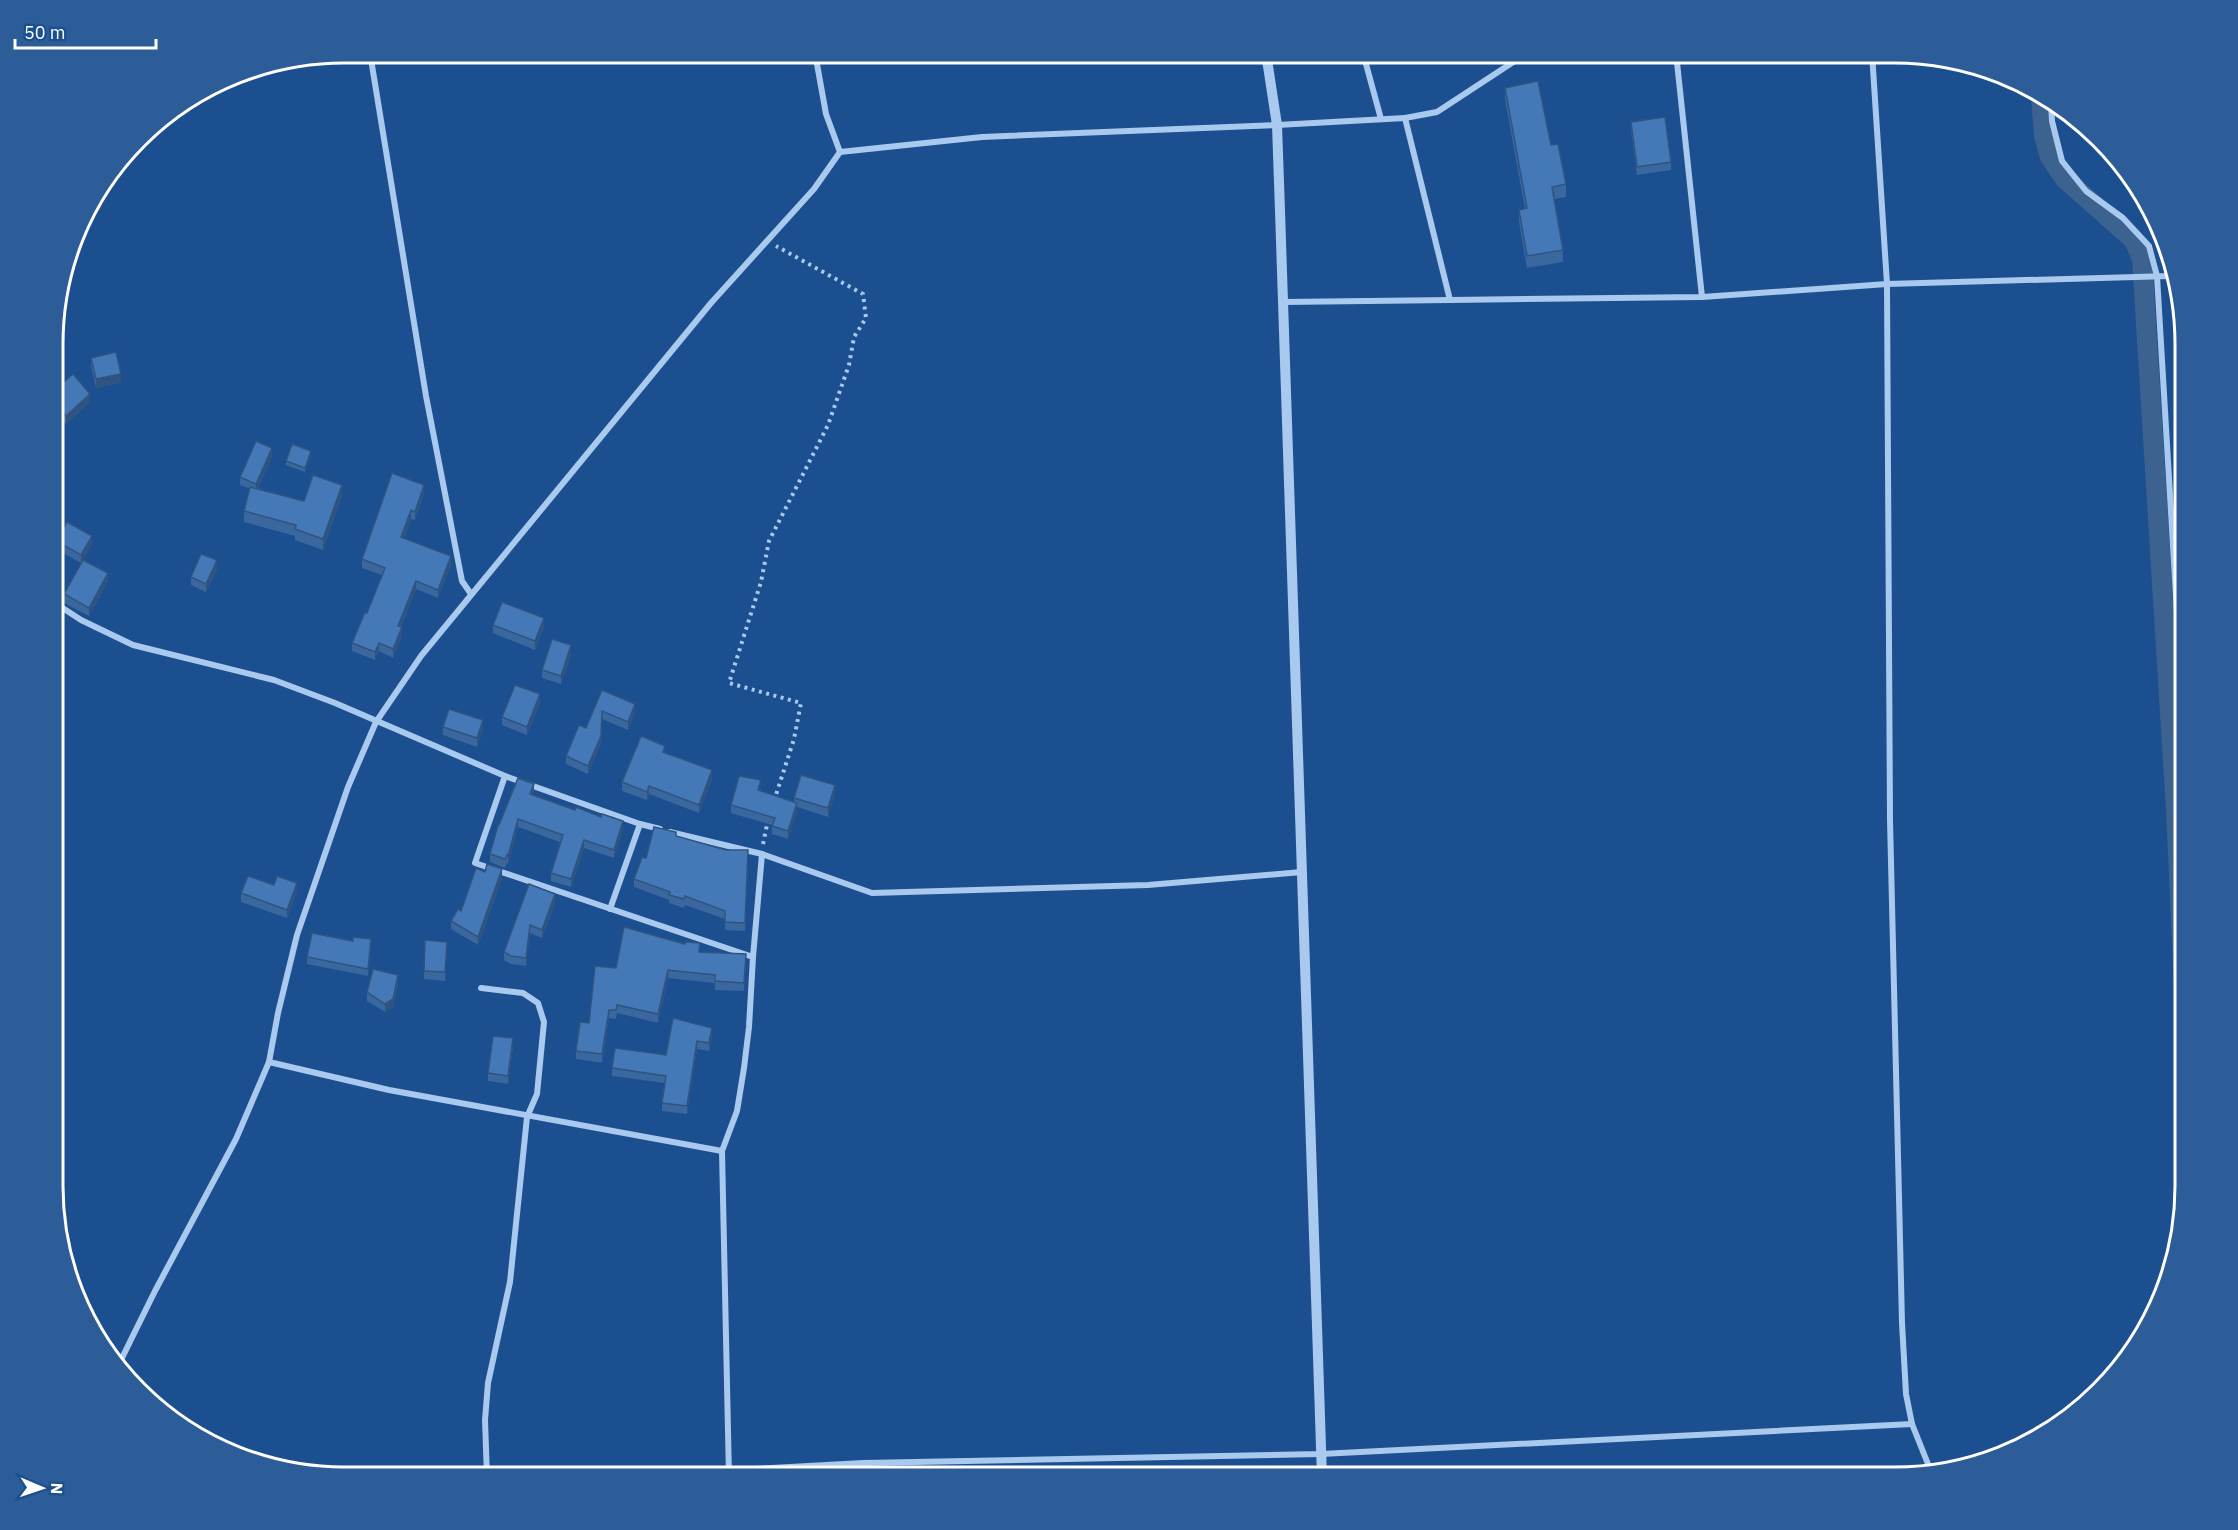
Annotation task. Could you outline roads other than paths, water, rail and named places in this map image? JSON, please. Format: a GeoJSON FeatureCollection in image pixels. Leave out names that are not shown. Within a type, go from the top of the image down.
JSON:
{"type":"FeatureCollection","features":[{"type":"Feature","properties":{"kind":"street"},"geometry":{"type":"LineString","coordinates":[[372,63],[426,396],[462,581],[471,594]]}},
{"type":"Feature","properties":{"kind":"street"},"geometry":{"type":"LineString","coordinates":[[818,63],[826,114],[840,152]]}},
{"type":"Feature","properties":{"kind":"street"},"geometry":{"type":"LineString","coordinates":[[1267,63],[1276,125],[1284,302],[1322,1467]]}},
{"type":"Feature","properties":{"kind":"street"},"geometry":{"type":"LineString","coordinates":[[1366,63],[1381,119]]}},
{"type":"Feature","properties":{"kind":"street"},"geometry":{"type":"LineString","coordinates":[[122,1358],[236,1139],[269,1062],[297,935],[348,787],[376,722],[421,656],[471,594],[711,303],[814,189],[840,152],[982,137],[1405,118],[1437,112],[1512,63]]}},
{"type":"Feature","properties":{"kind":"street"},"geometry":{"type":"LineString","coordinates":[[1677,63],[1702,297]]}},
{"type":"Feature","properties":{"kind":"street"},"geometry":{"type":"LineString","coordinates":[[1873,63],[1887,284],[1890,820],[1902,1323],[1906,1394],[1912,1424],[1928,1465]]}},
{"type":"Feature","properties":{"kind":"street"},"geometry":{"type":"LineString","coordinates":[[2051,111],[2062,161],[2086,191],[2123,218],[2150,246],[2154,276],[2175,596]]}},
{"type":"Feature","properties":{"kind":"street"},"geometry":{"type":"LineString","coordinates":[[1405,118],[1450,300]]}},
{"type":"Feature","properties":{"kind":"street"},"geometry":{"type":"LineString","coordinates":[[1284,302],[1702,297],[1887,284],[2166,276]]}},
{"type":"Feature","properties":{"kind":"street"},"geometry":{"type":"LineString","coordinates":[[63,608],[81,620],[133,645],[273,680],[335,703],[505,776],[640,824],[762,854],[872,893],[1148,885],[1302,872]]}},
{"type":"Feature","properties":{"kind":"street"},"geometry":{"type":"LineString","coordinates":[[505,776],[475,863],[753,957]]}},
{"type":"Feature","properties":{"kind":"street"},"geometry":{"type":"LineString","coordinates":[[610,909],[640,824]]}},
{"type":"Feature","properties":{"kind":"street"},"geometry":{"type":"LineString","coordinates":[[729,1467],[722,1151],[737,1111],[744,1068],[762,854]]}},
{"type":"Feature","properties":{"kind":"street"},"geometry":{"type":"LineString","coordinates":[[481,988],[523,993],[538,1003],[544,1022],[537,1094],[527,1117],[510,1282],[488,1383],[485,1420],[487,1467]]}},
{"type":"Feature","properties":{"kind":"street"},"geometry":{"type":"LineString","coordinates":[[269,1062],[389,1090],[722,1151]]}},
{"type":"Feature","properties":{"kind":"street"},"geometry":{"type":"LineString","coordinates":[[814,1467],[863,1463],[1321,1454],[1912,1424]]}},
{"type":"Feature","properties":{"kind":"waterway"},"geometry":{"type":"LineString","coordinates":[[2042,105],[2044,136],[2050,157],[2065,179],[2134,240],[2142,259],[2175,795]]}}]}
